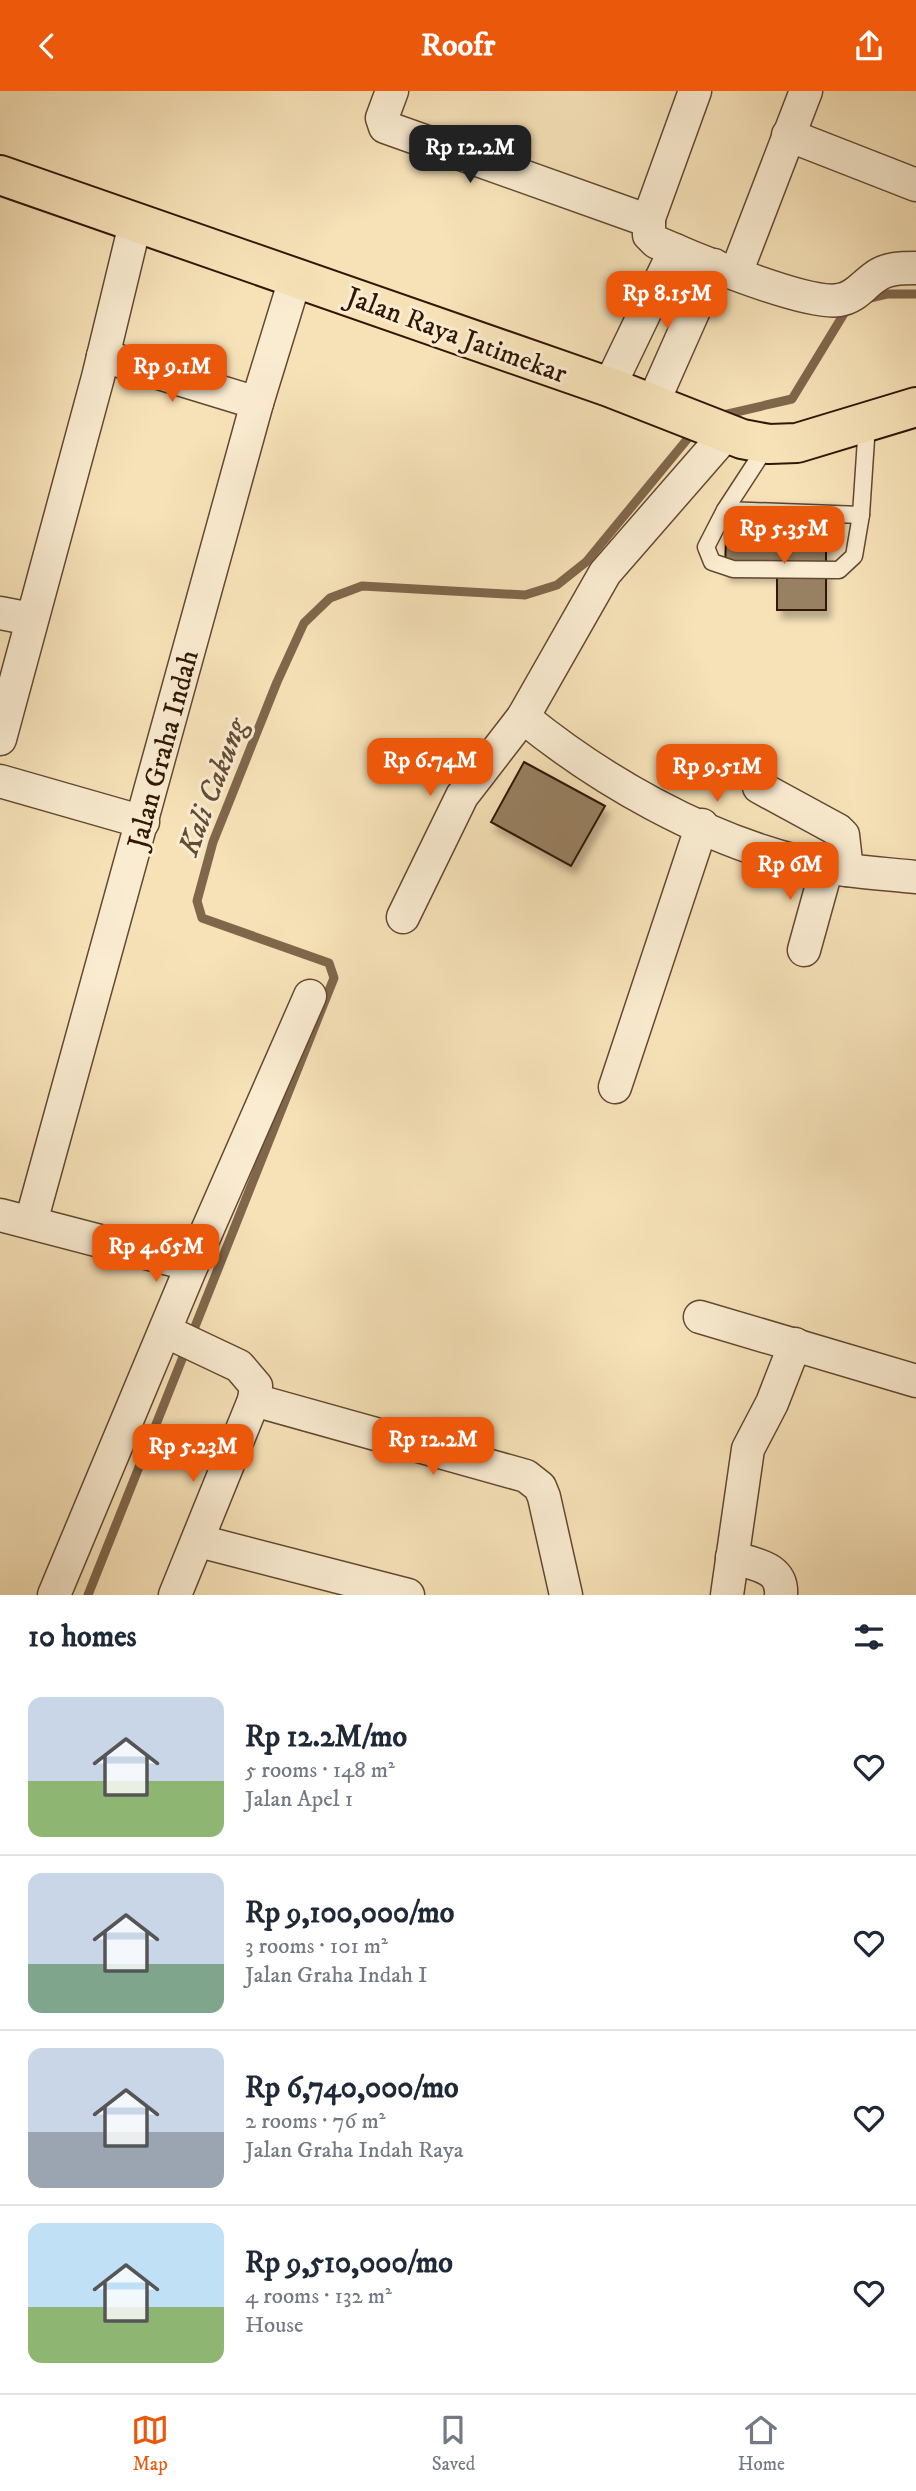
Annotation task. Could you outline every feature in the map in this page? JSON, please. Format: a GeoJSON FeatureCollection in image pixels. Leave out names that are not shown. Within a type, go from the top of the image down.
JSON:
{"type":"FeatureCollection","features":[{"type":"Feature","properties":{"kind":"main road","name":"Jalan Raya Jatimekar"},"geometry":{"type":"LineString","coordinates":[[0,175],[136,220],[609,387],[723,433],[768,444],[797,443],[916,407]]}},
{"type":"Feature","properties":{"kind":"street"},"geometry":{"type":"LineString","coordinates":[[391,91],[382,118],[385,127],[649,222]]}},
{"type":"Feature","properties":{"kind":"street"},"geometry":{"type":"LineString","coordinates":[[694,91],[649,222],[649,235],[656,242],[811,299],[840,300],[857,293],[876,275],[895,269],[916,268]]}},
{"type":"Feature","properties":{"kind":"street"},"geometry":{"type":"LineString","coordinates":[[661,409],[806,91]]}},
{"type":"Feature","properties":{"kind":"street"},"geometry":{"type":"LineString","coordinates":[[788,135],[916,185]]}},
{"type":"Feature","properties":{"kind":"street"},"geometry":{"type":"LineString","coordinates":[[0,739],[103,356],[136,220]]}},
{"type":"Feature","properties":{"kind":"street"},"geometry":{"type":"LineString","coordinates":[[609,387],[675,250]]}},
{"type":"Feature","properties":{"kind":"street","name":"Jalan Graha Indah"},"geometry":{"type":"LineString","coordinates":[[31,1222],[257,403],[296,276]]}},
{"type":"Feature","properties":{"kind":"street"},"geometry":{"type":"LineString","coordinates":[[103,356],[257,403]]}},
{"type":"Feature","properties":{"kind":"street"},"geometry":{"type":"LineString","coordinates":[[402,917],[462,796],[523,717],[605,573],[723,433]]}},
{"type":"Feature","properties":{"kind":"street"},"geometry":{"type":"LineString","coordinates":[[0,613],[32,619]]}},
{"type":"Feature","properties":{"kind":"street"},"geometry":{"type":"LineString","coordinates":[[523,717],[587,766],[628,791],[765,852],[837,868],[916,877]]}},
{"type":"Feature","properties":{"kind":"street"},"geometry":{"type":"LineString","coordinates":[[0,781],[143,822]]}},
{"type":"Feature","properties":{"kind":"street"},"geometry":{"type":"LineString","coordinates":[[759,787],[843,835],[837,868],[804,950]]}},
{"type":"Feature","properties":{"kind":"street"},"geometry":{"type":"LineString","coordinates":[[615,1087],[702,825]]}},
{"type":"Feature","properties":{"kind":"street"},"geometry":{"type":"LineString","coordinates":[[54,1595],[176,1336],[192,1265],[310,996]]}},
{"type":"Feature","properties":{"kind":"street"},"geometry":{"type":"LineString","coordinates":[[0,1215],[192,1265]]}},
{"type":"Feature","properties":{"kind":"street"},"geometry":{"type":"LineString","coordinates":[[700,1317],[916,1379]]}},
{"type":"Feature","properties":{"kind":"street"},"geometry":{"type":"LineString","coordinates":[[175,1595],[254,1400],[256,1386],[239,1366],[176,1336]]}},
{"type":"Feature","properties":{"kind":"street"},"geometry":{"type":"LineString","coordinates":[[727,1595],[748,1449],[772,1403],[795,1344]]}},
{"type":"Feature","properties":{"kind":"street"},"geometry":{"type":"LineString","coordinates":[[254,1400],[526,1476],[540,1487],[544,1497],[566,1595]]}},
{"type":"Feature","properties":{"kind":"street"},"geometry":{"type":"LineString","coordinates":[[199,1541],[408,1595]]}},
{"type":"Feature","properties":{"kind":"street"},"geometry":{"type":"LineString","coordinates":[[732,1557],[774,1571],[780,1578],[781,1595]]}},
{"type":"Feature","properties":{"kind":"lane"},"geometry":{"type":"LineString","coordinates":[[768,444],[725,510],[706,547],[712,562],[733,569],[792,572],[839,570],[854,556],[861,515],[867,424]]}},
{"type":"Feature","properties":{"kind":"lane"},"geometry":{"type":"LineString","coordinates":[[725,510],[861,515]]}},
{"type":"Feature","properties":{"kind":"building"},"geometry":{"type":"Polygon","coordinates":[[[726,534],[826,535],[826,610],[777,610],[777,573],[725,573],[726,534]]]}},
{"type":"Feature","properties":{"kind":"building"},"geometry":{"type":"Polygon","coordinates":[[[524,762],[605,806],[571,866],[491,822],[524,762]]]}},
{"type":"Feature","properties":{"kind":"waterway","name":"Kali Cakung"},"geometry":{"type":"LineString","coordinates":[[866,299],[887,294],[916,294]]}},
{"type":"Feature","properties":{"kind":"waterway","name":"Kali Cakung"},"geometry":{"type":"LineString","coordinates":[[719,416],[792,399],[848,307]]}},
{"type":"Feature","properties":{"kind":"waterway","name":"Kali Cakung"},"geometry":{"type":"LineString","coordinates":[[88,1595],[334,978],[329,963],[202,918],[197,901],[213,842],[277,682],[304,623],[330,598],[362,586],[525,595],[557,585],[586,562],[694,431]]}}]}
